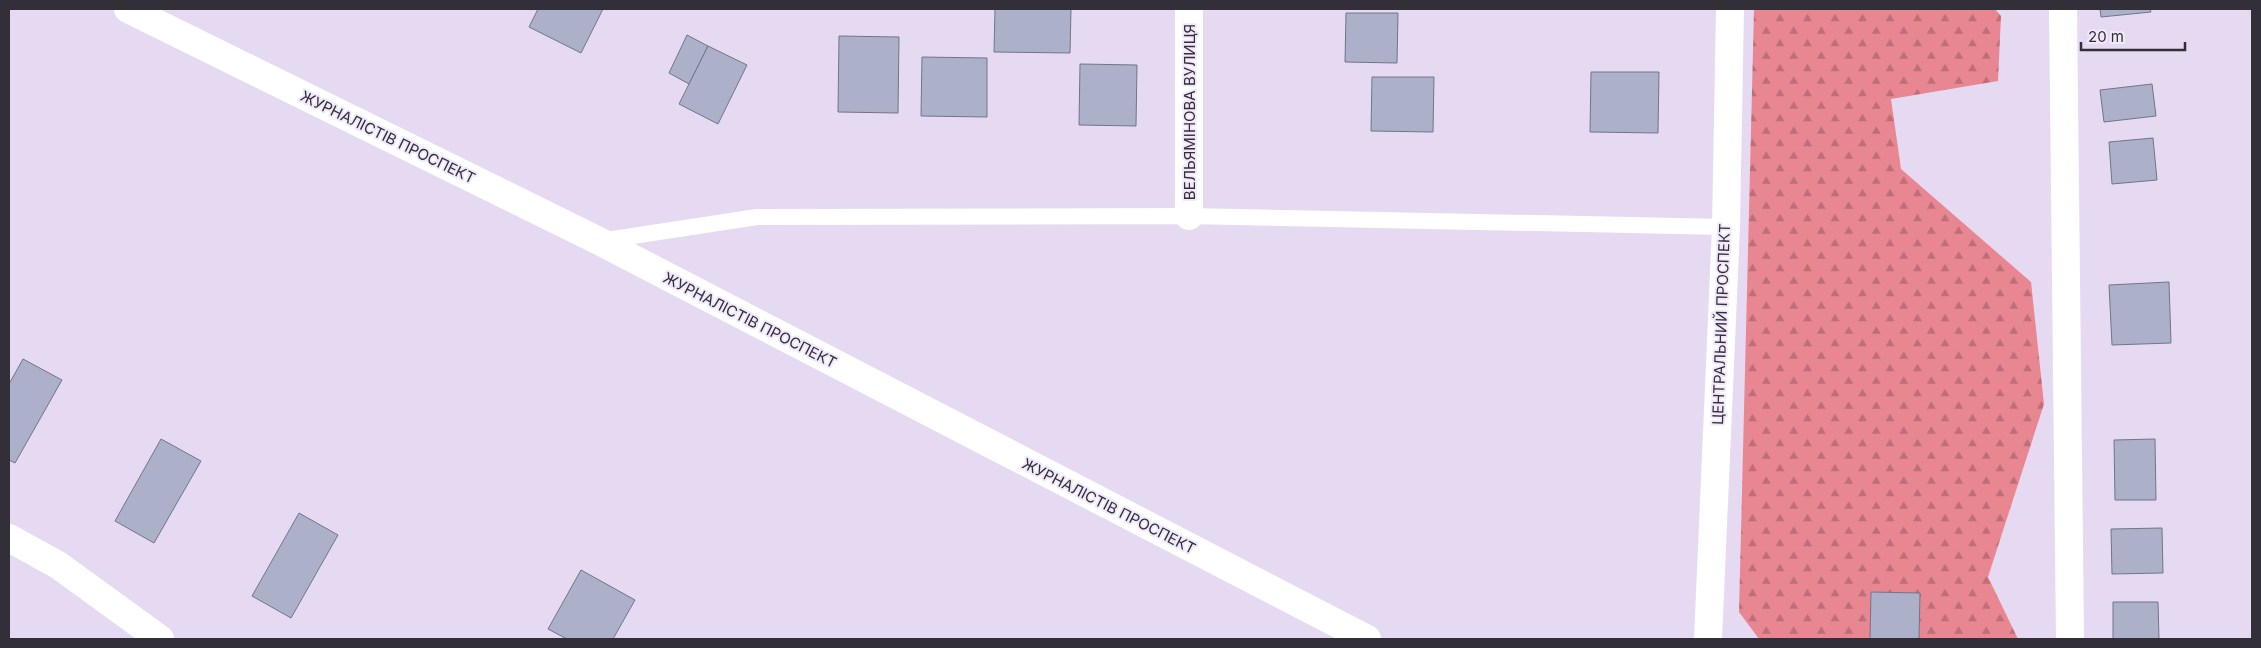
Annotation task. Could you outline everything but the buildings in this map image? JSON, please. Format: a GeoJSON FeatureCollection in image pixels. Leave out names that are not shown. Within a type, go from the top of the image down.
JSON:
{"type":"FeatureCollection","features":[{"type":"Feature","properties":{"kind":"street","name":"ЖУРНАЛІСТІВ ПРОСПЕКТ"},"geometry":{"type":"LineString","coordinates":[[128,9],[599,241],[1367,639]]}},
{"type":"Feature","properties":{"kind":"street","name":"ВЕЛЬЯМІНОВА ВУЛИЦЯ"},"geometry":{"type":"LineString","coordinates":[[1188,9],[1189,216]]}},
{"type":"Feature","properties":{"kind":"street","name":"ЦЕНТРАЛЬНИЙ ПРОСПЕКТ"},"geometry":{"type":"LineString","coordinates":[[1708,639],[1726,227],[1730,9]]}},
{"type":"Feature","properties":{"kind":"street"},"geometry":{"type":"LineString","coordinates":[[2063,9],[2070,639]]}},
{"type":"Feature","properties":{"kind":"street"},"geometry":{"type":"LineString","coordinates":[[9,538],[58,564],[160,639]]}},
{"type":"Feature","properties":{"kind":"lane"},"geometry":{"type":"LineString","coordinates":[[599,241],[757,217],[1189,216],[1726,227]]}},
{"type":"Feature","properties":{"kind":"green space"},"geometry":{"type":"Polygon","coordinates":[[[1754,9],[1995,9],[2001,16],[1998,81],[1891,99],[1901,169],[2031,282],[2044,404],[1988,577],[2018,639],[1759,639],[1739,612],[1754,9]]]}}]}
